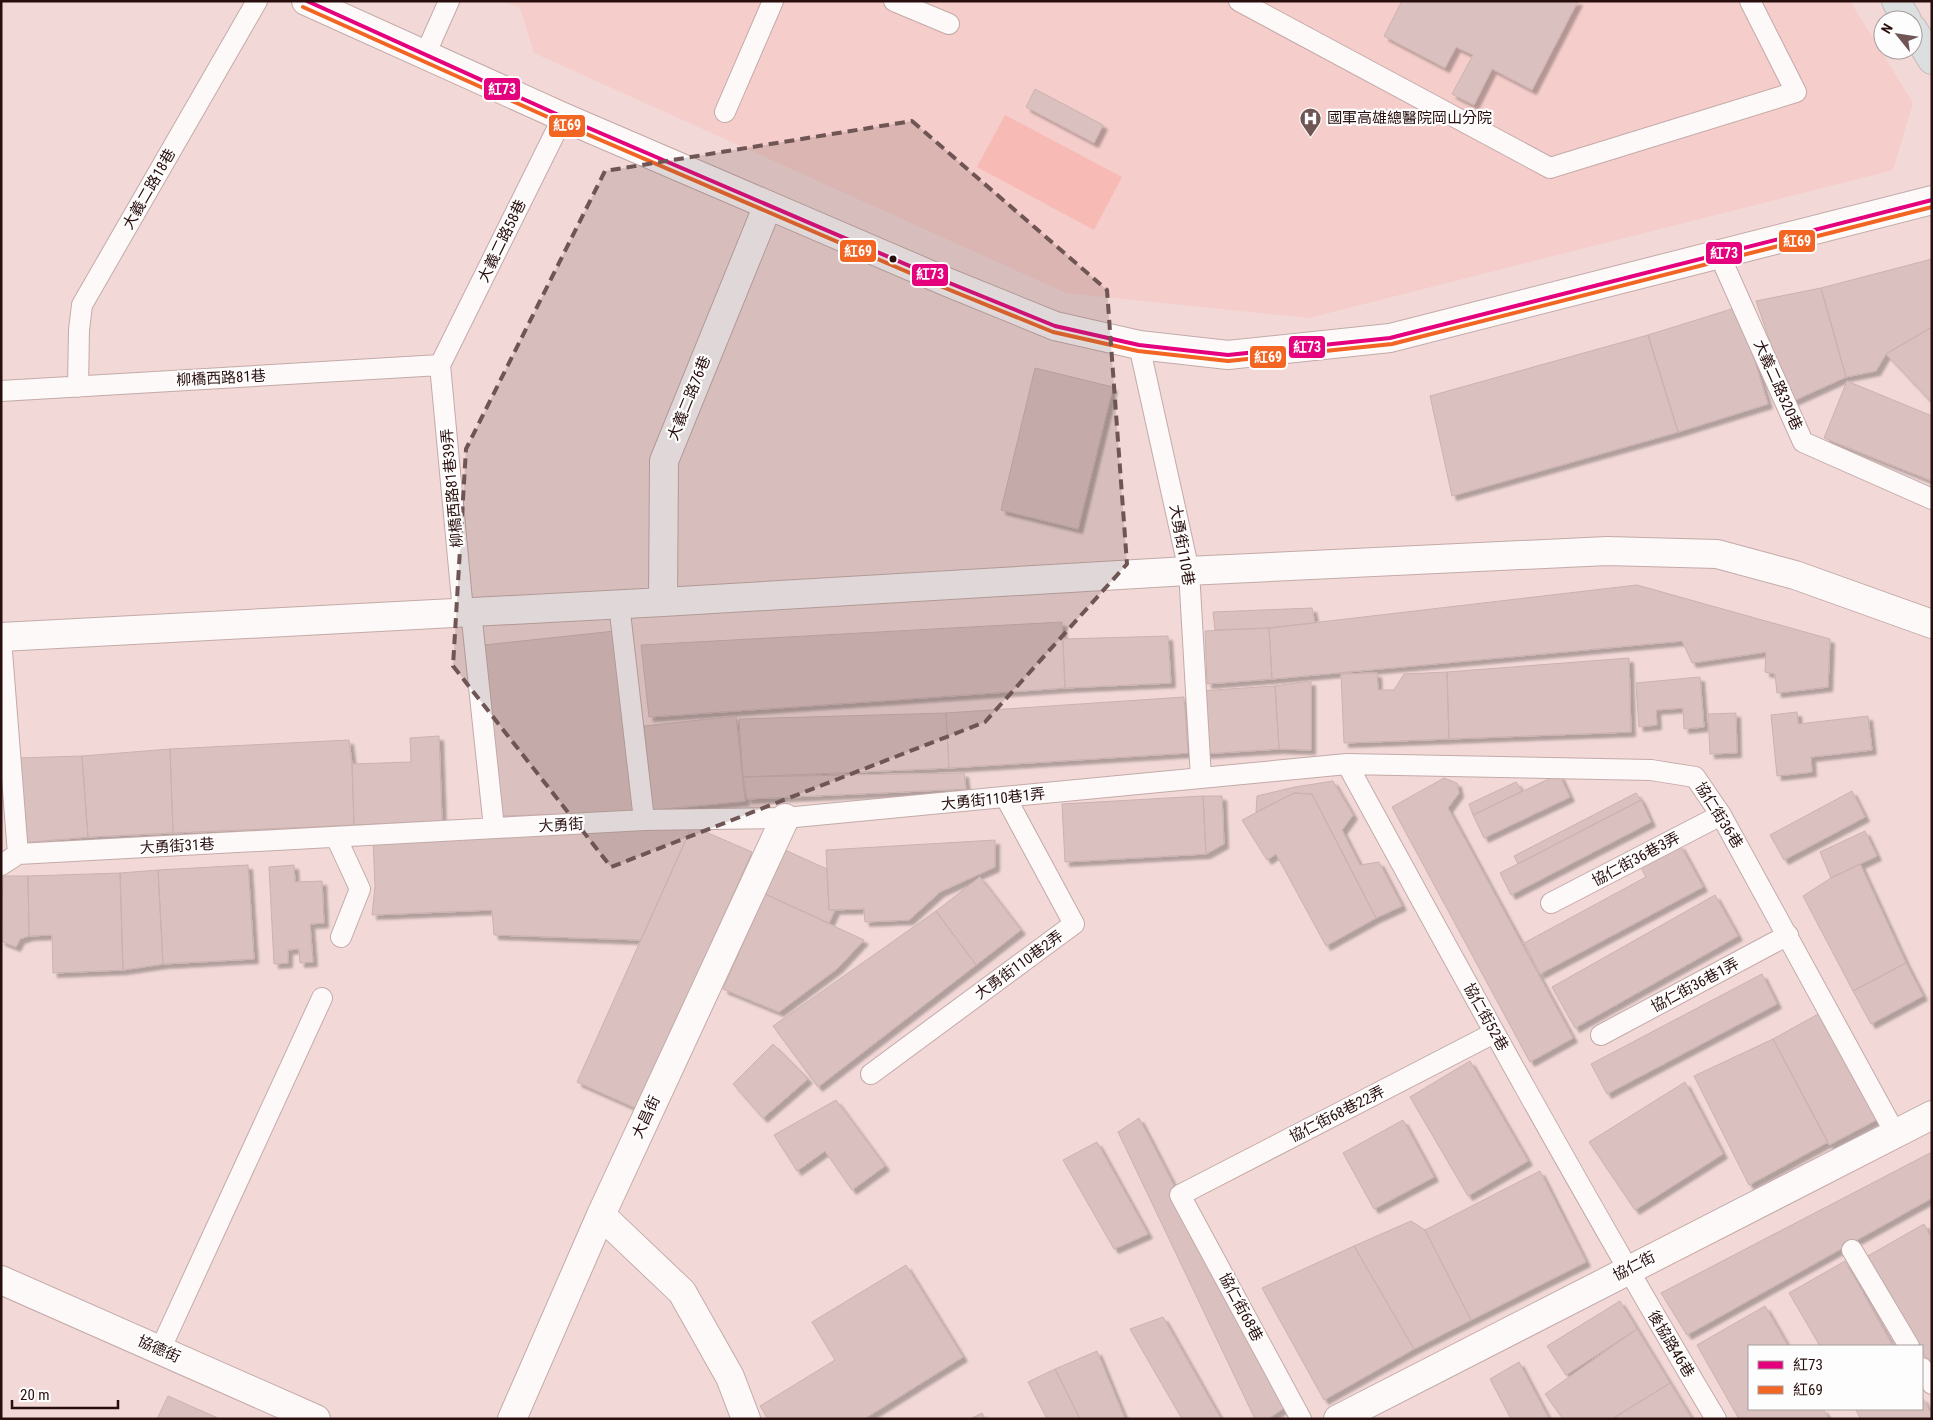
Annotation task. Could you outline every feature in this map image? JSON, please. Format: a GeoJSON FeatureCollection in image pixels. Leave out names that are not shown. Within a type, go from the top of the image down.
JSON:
{"type":"FeatureCollection","features":[{"type":"Feature","properties":{"kind":"main road"},"geometry":{"type":"LineString","coordinates":[[1923,45],[1932,60]]}},
{"type":"Feature","properties":{"kind":"street"},"geometry":{"type":"LineString","coordinates":[[306,1],[563,117],[1055,326],[1140,346],[1228,355],[1390,338],[1932,200]]}},
{"type":"Feature","properties":{"kind":"street","name":"大義二路76巷"},"geometry":{"type":"LineString","coordinates":[[663,602],[664,461],[768,205]]}},
{"type":"Feature","properties":{"kind":"street"},"geometry":{"type":"LineString","coordinates":[[1,638],[1189,571],[1607,551],[1717,554],[1795,575],[1932,624]]}},
{"type":"Feature","properties":{"kind":"street","name":"大昌街"},"geometry":{"type":"LineString","coordinates":[[512,1419],[601,1215],[785,818]]}},
{"type":"Feature","properties":{"kind":"street","name":"協仁街"},"geometry":{"type":"LineString","coordinates":[[1338,1419],[1932,1115]]}},
{"type":"Feature","properties":{"kind":"street"},"geometry":{"type":"LineString","coordinates":[[601,1215],[682,1292],[730,1376],[746,1419]]}},
{"type":"Feature","properties":{"kind":"street","name":"協德街"},"geometry":{"type":"LineString","coordinates":[[1,1280],[316,1419]]}},
{"type":"Feature","properties":{"kind":"lane","name":"大義二路18巷"},"geometry":{"type":"LineString","coordinates":[[78,387],[79,330],[82,305],[257,1]]}},
{"type":"Feature","properties":{"kind":"lane"},"geometry":{"type":"LineString","coordinates":[[425,54],[448,1]]}},
{"type":"Feature","properties":{"kind":"lane"},"geometry":{"type":"LineString","coordinates":[[724,112],[773,1]]}},
{"type":"Feature","properties":{"kind":"lane"},"geometry":{"type":"LineString","coordinates":[[894,1],[949,24]]}},
{"type":"Feature","properties":{"kind":"lane"},"geometry":{"type":"LineString","coordinates":[[1239,1],[1550,168],[1796,92],[1750,1]]}},
{"type":"Feature","properties":{"kind":"lane","name":"大義二路58巷"},"geometry":{"type":"LineString","coordinates":[[440,365],[563,117]]}},
{"type":"Feature","properties":{"kind":"lane","name":"大義二路320巷"},"geometry":{"type":"LineString","coordinates":[[1719,254],[1804,442],[1932,499]]}},
{"type":"Feature","properties":{"kind":"lane","name":"大勇街110巷"},"geometry":{"type":"LineString","coordinates":[[1140,346],[1189,571],[1201,778]]}},
{"type":"Feature","properties":{"kind":"lane","name":"柳橋西路81巷"},"geometry":{"type":"LineString","coordinates":[[1,391],[440,365]]}},
{"type":"Feature","properties":{"kind":"lane","name":"柳橋西路81巷39弄"},"geometry":{"type":"LineString","coordinates":[[440,365],[467,611],[494,828]]}},
{"type":"Feature","properties":{"kind":"lane"},"geometry":{"type":"LineString","coordinates":[[619,604],[644,820]]}},
{"type":"Feature","properties":{"kind":"lane"},"geometry":{"type":"LineString","coordinates":[[1,638],[10,860]]}},
{"type":"Feature","properties":{"kind":"lane","name":"協仁街36巷"},"geometry":{"type":"LineString","coordinates":[[1201,778],[1347,764],[1651,770],[1694,777],[1721,814],[1895,1133]]}},
{"type":"Feature","properties":{"kind":"lane","name":"協仁街52巷"},"geometry":{"type":"LineString","coordinates":[[1347,764],[1494,1033],[1627,1270]]}},
{"type":"Feature","properties":{"kind":"lane","name":"大勇街110巷1弄"},"geometry":{"type":"LineString","coordinates":[[785,818],[1201,778]]}},
{"type":"Feature","properties":{"kind":"lane","name":"大勇街110巷2弄"},"geometry":{"type":"LineString","coordinates":[[871,1074],[1074,924],[1006,798]]}},
{"type":"Feature","properties":{"kind":"lane","name":"協仁街36巷3弄"},"geometry":{"type":"LineString","coordinates":[[1551,903],[1721,814]]}},
{"type":"Feature","properties":{"kind":"lane","name":"大勇街"},"geometry":{"type":"LineString","coordinates":[[336,837],[644,820],[785,818]]}},
{"type":"Feature","properties":{"kind":"lane"},"geometry":{"type":"LineString","coordinates":[[336,837],[360,889],[341,937]]}},
{"type":"Feature","properties":{"kind":"lane","name":"大勇街31巷"},"geometry":{"type":"LineString","coordinates":[[10,860],[336,837]]}},
{"type":"Feature","properties":{"kind":"lane","name":"協仁街36巷1弄"},"geometry":{"type":"LineString","coordinates":[[1602,1035],[1788,935]]}},
{"type":"Feature","properties":{"kind":"lane"},"geometry":{"type":"LineString","coordinates":[[160,1350],[322,998]]}},
{"type":"Feature","properties":{"kind":"lane","name":"協仁街68巷22弄"},"geometry":{"type":"LineString","coordinates":[[1180,1195],[1494,1033]]}},
{"type":"Feature","properties":{"kind":"lane","name":"協仁街68巷"},"geometry":{"type":"LineString","coordinates":[[1180,1195],[1301,1419]]}},
{"type":"Feature","properties":{"kind":"lane"},"geometry":{"type":"LineString","coordinates":[[1852,1250],[1908,1345]]}},
{"type":"Feature","properties":{"kind":"lane","name":"後協路46巷"},"geometry":{"type":"LineString","coordinates":[[1627,1270],[1716,1419]]}},
{"type":"Feature","properties":{"kind":"lane"},"geometry":{"type":"LineString","coordinates":[[1923,1370],[1932,1384]]}},
{"type":"Feature","properties":{"kind":"highlighted area"},"geometry":{"type":"Polygon","coordinates":[[[912,121],[1107,290],[1127,564],[985,722],[611,867],[453,666],[466,449],[605,171],[912,121]]]}},
{"type":"Feature","properties":{"kind":"shaded area","name":"國軍高雄總醫院岡山分院"},"geometry":{"type":"Polygon","coordinates":[[[504,1],[1850,1],[1873,38],[1873,60],[1886,60],[1913,103],[1893,170],[1309,318],[1066,293],[534,53],[520,8],[504,1]]]}},
{"type":"Feature","properties":{"kind":"shaded area"},"geometry":{"type":"Polygon","coordinates":[[[1005,115],[1122,177],[1094,230],[977,167],[1005,115]]]}},
{"type":"Feature","properties":{"kind":"building"},"geometry":{"type":"Polygon","coordinates":[[[1402,1],[1578,1],[1532,90],[1492,69],[1474,105],[1452,94],[1473,55],[1456,47],[1445,68],[1384,36],[1402,1]]]}},
{"type":"Feature","properties":{"kind":"building"},"geometry":{"type":"Polygon","coordinates":[[[1035,89],[1103,125],[1094,143],[1026,107],[1035,89]]]}},
{"type":"Feature","properties":{"kind":"building"},"geometry":{"type":"Polygon","coordinates":[[[1932,259],[1932,327],[1886,354],[1876,371],[1846,377],[1821,288],[1932,259]]]}},
{"type":"Feature","properties":{"kind":"building"},"geometry":{"type":"Polygon","coordinates":[[[1821,288],[1846,377],[1791,402],[1756,301],[1821,288]]]}},
{"type":"Feature","properties":{"kind":"building"},"geometry":{"type":"Polygon","coordinates":[[[1738,307],[1768,404],[1678,432],[1648,335],[1738,307]]]}},
{"type":"Feature","properties":{"kind":"building"},"geometry":{"type":"Polygon","coordinates":[[[1932,327],[1932,403],[1886,354],[1932,327]]]}},
{"type":"Feature","properties":{"kind":"building"},"geometry":{"type":"Polygon","coordinates":[[[1648,335],[1678,432],[1452,496],[1430,396],[1648,335]]]}},
{"type":"Feature","properties":{"kind":"building"},"geometry":{"type":"Polygon","coordinates":[[[1035,368],[1113,387],[1078,529],[1001,510],[1035,368]]]}},
{"type":"Feature","properties":{"kind":"building"},"geometry":{"type":"Polygon","coordinates":[[[1847,381],[1932,416],[1932,481],[1824,438],[1847,381]]]}},
{"type":"Feature","properties":{"kind":"building"},"geometry":{"type":"Polygon","coordinates":[[[1637,585],[1830,639],[1828,687],[1777,693],[1775,674],[1765,672],[1766,652],[1692,663],[1682,641],[1272,679],[1269,628],[1637,585]]]}},
{"type":"Feature","properties":{"kind":"building"},"geometry":{"type":"Polygon","coordinates":[[[1312,608],[1315,623],[1269,628],[1215,630],[1213,612],[1312,608]]]}},
{"type":"Feature","properties":{"kind":"building"},"geometry":{"type":"Polygon","coordinates":[[[1062,622],[1065,688],[649,717],[641,645],[1062,622]]]}},
{"type":"Feature","properties":{"kind":"building"},"geometry":{"type":"Polygon","coordinates":[[[1269,628],[1272,679],[1207,684],[1205,631],[1269,628]]]}},
{"type":"Feature","properties":{"kind":"building"},"geometry":{"type":"Polygon","coordinates":[[[615,631],[634,812],[501,816],[484,645],[615,631]]]}},
{"type":"Feature","properties":{"kind":"building"},"geometry":{"type":"Polygon","coordinates":[[[1168,636],[1171,683],[1065,688],[1063,639],[1168,636]]]}},
{"type":"Feature","properties":{"kind":"building"},"geometry":{"type":"Polygon","coordinates":[[[1629,658],[1631,732],[1449,739],[1447,672],[1629,658]]]}},
{"type":"Feature","properties":{"kind":"building"},"geometry":{"type":"Polygon","coordinates":[[[1447,672],[1449,739],[1344,743],[1341,674],[1377,673],[1378,690],[1394,690],[1404,674],[1447,672]]]}},
{"type":"Feature","properties":{"kind":"building"},"geometry":{"type":"Polygon","coordinates":[[[1700,677],[1704,727],[1684,729],[1683,708],[1656,710],[1657,725],[1639,727],[1636,683],[1700,677]]]}},
{"type":"Feature","properties":{"kind":"building"},"geometry":{"type":"Polygon","coordinates":[[[1311,681],[1311,750],[1279,749],[1275,686],[1311,681]]]}},
{"type":"Feature","properties":{"kind":"building"},"geometry":{"type":"Polygon","coordinates":[[[1275,686],[1279,749],[1202,754],[1199,691],[1275,686]]]}},
{"type":"Feature","properties":{"kind":"building"},"geometry":{"type":"Polygon","coordinates":[[[1184,697],[1188,753],[949,768],[946,713],[1184,697]]]}},
{"type":"Feature","properties":{"kind":"building"},"geometry":{"type":"Polygon","coordinates":[[[1797,712],[1798,724],[1868,716],[1872,750],[1811,757],[1812,772],[1777,776],[1771,715],[1797,712]]]}},
{"type":"Feature","properties":{"kind":"building"},"geometry":{"type":"Polygon","coordinates":[[[946,713],[949,768],[743,777],[739,719],[946,713]]]}},
{"type":"Feature","properties":{"kind":"building"},"geometry":{"type":"Polygon","coordinates":[[[1736,713],[1737,753],[1710,754],[1708,714],[1736,713]]]}},
{"type":"Feature","properties":{"kind":"building"},"geometry":{"type":"Polygon","coordinates":[[[736,716],[745,801],[653,810],[644,726],[736,716]]]}},
{"type":"Feature","properties":{"kind":"building"},"geometry":{"type":"Polygon","coordinates":[[[439,736],[442,821],[354,825],[352,764],[411,762],[410,738],[439,736]]]}},
{"type":"Feature","properties":{"kind":"building"},"geometry":{"type":"Polygon","coordinates":[[[349,740],[352,764],[354,825],[173,833],[170,749],[349,740]]]}},
{"type":"Feature","properties":{"kind":"building"},"geometry":{"type":"Polygon","coordinates":[[[170,749],[173,833],[88,837],[82,756],[170,749]]]}},
{"type":"Feature","properties":{"kind":"building"},"geometry":{"type":"Polygon","coordinates":[[[82,756],[88,837],[20,843],[18,758],[82,756]]]}},
{"type":"Feature","properties":{"kind":"building"},"geometry":{"type":"Polygon","coordinates":[[[964,773],[966,789],[747,799],[743,777],[964,773]]]}},
{"type":"Feature","properties":{"kind":"building"},"geometry":{"type":"Polygon","coordinates":[[[1559,774],[1570,797],[1484,838],[1473,815],[1559,774]]]}},
{"type":"Feature","properties":{"kind":"building"},"geometry":{"type":"Polygon","coordinates":[[[1444,778],[1457,783],[1459,793],[1448,808],[1573,1038],[1530,1062],[1392,807],[1444,778]]]}},
{"type":"Feature","properties":{"kind":"building"},"geometry":{"type":"Polygon","coordinates":[[[1333,781],[1353,815],[1342,830],[1360,865],[1379,862],[1402,906],[1376,918],[1312,794],[1294,793],[1256,812],[1257,796],[1333,781]]]}},
{"type":"Feature","properties":{"kind":"building"},"geometry":{"type":"Polygon","coordinates":[[[1516,782],[1522,791],[1473,815],[1469,804],[1516,782]]]}},
{"type":"Feature","properties":{"kind":"building"},"geometry":{"type":"Polygon","coordinates":[[[1852,791],[1865,817],[1784,860],[1770,835],[1852,791]]]}},
{"type":"Feature","properties":{"kind":"building"},"geometry":{"type":"Polygon","coordinates":[[[1294,793],[1312,794],[1376,918],[1326,946],[1276,854],[1267,860],[1242,820],[1294,793]]]}},
{"type":"Feature","properties":{"kind":"building"},"geometry":{"type":"Polygon","coordinates":[[[1636,793],[1641,800],[1518,864],[1514,856],[1636,793]]]}},
{"type":"Feature","properties":{"kind":"building"},"geometry":{"type":"Polygon","coordinates":[[[1203,796],[1222,796],[1224,844],[1206,854],[1203,796]]]}},
{"type":"Feature","properties":{"kind":"building"},"geometry":{"type":"Polygon","coordinates":[[[1203,796],[1206,854],[1065,862],[1062,804],[1203,796]]]}},
{"type":"Feature","properties":{"kind":"building"},"geometry":{"type":"Polygon","coordinates":[[[1641,800],[1651,822],[1511,895],[1500,873],[1641,800]]]}},
{"type":"Feature","properties":{"kind":"building"},"geometry":{"type":"Polygon","coordinates":[[[692,826],[752,852],[638,1109],[577,1082],[692,826]]]}},
{"type":"Feature","properties":{"kind":"building"},"geometry":{"type":"Polygon","coordinates":[[[692,826],[641,940],[494,935],[492,910],[372,915],[375,887],[373,840],[692,826]]]}},
{"type":"Feature","properties":{"kind":"building"},"geometry":{"type":"Polygon","coordinates":[[[1865,831],[1877,856],[1831,878],[1820,852],[1865,831]]]}},
{"type":"Feature","properties":{"kind":"building"},"geometry":{"type":"Polygon","coordinates":[[[995,840],[995,867],[940,892],[909,920],[865,922],[864,909],[829,910],[826,850],[995,840]]]}},
{"type":"Feature","properties":{"kind":"building"},"geometry":{"type":"Polygon","coordinates":[[[1680,845],[1703,887],[1540,974],[1524,943],[1646,877],[1640,866],[1680,845]]]}},
{"type":"Feature","properties":{"kind":"building"},"geometry":{"type":"Polygon","coordinates":[[[785,850],[827,869],[829,910],[835,910],[829,923],[765,894],[785,850]]]}},
{"type":"Feature","properties":{"kind":"building"},"geometry":{"type":"Polygon","coordinates":[[[1860,864],[1906,963],[1853,991],[1803,896],[1831,878],[1860,864]]]}},
{"type":"Feature","properties":{"kind":"building"},"geometry":{"type":"Polygon","coordinates":[[[248,865],[254,959],[163,964],[158,870],[248,865]]]}},
{"type":"Feature","properties":{"kind":"building"},"geometry":{"type":"Polygon","coordinates":[[[294,865],[295,882],[322,881],[324,923],[310,924],[313,962],[300,963],[299,949],[288,950],[288,963],[274,964],[269,867],[294,865]]]}},
{"type":"Feature","properties":{"kind":"building"},"geometry":{"type":"Polygon","coordinates":[[[158,870],[163,964],[123,970],[120,873],[158,870]]]}},
{"type":"Feature","properties":{"kind":"building"},"geometry":{"type":"Polygon","coordinates":[[[120,873],[123,970],[53,973],[52,935],[29,936],[28,876],[120,873]]]}},
{"type":"Feature","properties":{"kind":"building"},"geometry":{"type":"Polygon","coordinates":[[[3,876],[28,876],[29,936],[20,939],[16,947],[1,941],[3,876]]]}},
{"type":"Feature","properties":{"kind":"building"},"geometry":{"type":"Polygon","coordinates":[[[980,877],[1021,930],[976,965],[936,911],[980,877]]]}},
{"type":"Feature","properties":{"kind":"building"},"geometry":{"type":"Polygon","coordinates":[[[765,894],[864,940],[838,968],[779,1012],[723,989],[765,894]]]}},
{"type":"Feature","properties":{"kind":"building"},"geometry":{"type":"Polygon","coordinates":[[[1715,895],[1738,936],[1575,1028],[1552,987],[1715,895]]]}},
{"type":"Feature","properties":{"kind":"building"},"geometry":{"type":"Polygon","coordinates":[[[936,911],[976,965],[818,1087],[773,1026],[936,911]]]}},
{"type":"Feature","properties":{"kind":"building"},"geometry":{"type":"Polygon","coordinates":[[[1906,963],[1923,996],[1871,1024],[1853,991],[1906,963]]]}},
{"type":"Feature","properties":{"kind":"building"},"geometry":{"type":"Polygon","coordinates":[[[1762,974],[1777,1004],[1607,1094],[1591,1064],[1762,974]]]}},
{"type":"Feature","properties":{"kind":"building"},"geometry":{"type":"Polygon","coordinates":[[[1820,1013],[1878,1119],[1829,1145],[1773,1039],[1820,1013]]]}},
{"type":"Feature","properties":{"kind":"building"},"geometry":{"type":"Polygon","coordinates":[[[1773,1039],[1828,1142],[1749,1185],[1694,1076],[1773,1039]]]}},
{"type":"Feature","properties":{"kind":"building"},"geometry":{"type":"Polygon","coordinates":[[[773,1044],[808,1079],[763,1118],[733,1084],[773,1044]]]}},
{"type":"Feature","properties":{"kind":"building"},"geometry":{"type":"Polygon","coordinates":[[[1470,1061],[1528,1161],[1468,1196],[1410,1097],[1470,1061]]]}},
{"type":"Feature","properties":{"kind":"building"},"geometry":{"type":"Polygon","coordinates":[[[1685,1082],[1723,1154],[1635,1210],[1589,1142],[1685,1082]]]}},
{"type":"Feature","properties":{"kind":"building"},"geometry":{"type":"Polygon","coordinates":[[[836,1100],[885,1166],[852,1190],[825,1151],[797,1171],[774,1135],[836,1100]]]}},
{"type":"Feature","properties":{"kind":"building"},"geometry":{"type":"Polygon","coordinates":[[[1139,1118],[1288,1405],[1268,1419],[1255,1419],[1118,1132],[1139,1118]]]}},
{"type":"Feature","properties":{"kind":"building"},"geometry":{"type":"Polygon","coordinates":[[[1403,1120],[1434,1177],[1374,1209],[1343,1153],[1403,1120]]]}},
{"type":"Feature","properties":{"kind":"building"},"geometry":{"type":"Polygon","coordinates":[[[1097,1142],[1148,1234],[1114,1249],[1063,1160],[1097,1142]]]}},
{"type":"Feature","properties":{"kind":"building"},"geometry":{"type":"Polygon","coordinates":[[[1932,1152],[1932,1198],[1687,1335],[1661,1293],[1932,1152]]]}},
{"type":"Feature","properties":{"kind":"building"},"geometry":{"type":"Polygon","coordinates":[[[1540,1171],[1586,1262],[1471,1320],[1425,1230],[1540,1171]]]}},
{"type":"Feature","properties":{"kind":"building"},"geometry":{"type":"Polygon","coordinates":[[[1411,1221],[1425,1230],[1471,1320],[1414,1349],[1354,1246],[1411,1221]]]}},
{"type":"Feature","properties":{"kind":"building"},"geometry":{"type":"Polygon","coordinates":[[[1924,1224],[1932,1239],[1932,1369],[1923,1354],[1923,1345],[1917,1345],[1866,1257],[1924,1224]]]}},
{"type":"Feature","properties":{"kind":"building"},"geometry":{"type":"Polygon","coordinates":[[[1354,1246],[1414,1349],[1324,1400],[1262,1288],[1354,1246]]]}},
{"type":"Feature","properties":{"kind":"building"},"geometry":{"type":"Polygon","coordinates":[[[1845,1261],[1892,1345],[1819,1345],[1789,1293],[1845,1261]]]}},
{"type":"Feature","properties":{"kind":"building"},"geometry":{"type":"Polygon","coordinates":[[[906,1265],[963,1357],[864,1419],[768,1419],[760,1406],[835,1360],[812,1322],[906,1265]]]}},
{"type":"Feature","properties":{"kind":"building"},"geometry":{"type":"Polygon","coordinates":[[[1620,1301],[1637,1329],[1566,1375],[1547,1346],[1620,1301]]]}},
{"type":"Feature","properties":{"kind":"building"},"geometry":{"type":"Polygon","coordinates":[[[1765,1306],[1787,1345],[1748,1345],[1748,1410],[1824,1410],[1829,1419],[1739,1419],[1697,1345],[1765,1306]]]}},
{"type":"Feature","properties":{"kind":"building"},"geometry":{"type":"Polygon","coordinates":[[[1163,1317],[1221,1419],[1182,1419],[1130,1329],[1163,1317]]]}},
{"type":"Feature","properties":{"kind":"building"},"geometry":{"type":"Polygon","coordinates":[[[1637,1329],[1670,1383],[1612,1419],[1563,1419],[1545,1394],[1637,1329]]]}},
{"type":"Feature","properties":{"kind":"building"},"geometry":{"type":"Polygon","coordinates":[[[1097,1351],[1125,1419],[1080,1419],[1055,1369],[1097,1351]]]}},
{"type":"Feature","properties":{"kind":"building"},"geometry":{"type":"Polygon","coordinates":[[[1519,1362],[1549,1419],[1511,1419],[1490,1379],[1519,1362]]]}},
{"type":"Feature","properties":{"kind":"building"},"geometry":{"type":"Polygon","coordinates":[[[1055,1369],[1080,1419],[1047,1419],[1028,1382],[1055,1369]]]}},
{"type":"Feature","properties":{"kind":"building"},"geometry":{"type":"Polygon","coordinates":[[[1670,1383],[1692,1419],[1612,1419],[1670,1383]]]}},
{"type":"Feature","properties":{"kind":"building"},"geometry":{"type":"Polygon","coordinates":[[[168,1396],[220,1419],[157,1419],[168,1396]]]}},
{"type":"Feature","properties":{"kind":"building"},"geometry":{"type":"Polygon","coordinates":[[[1923,1399],[1932,1415],[1932,1419],[1861,1419],[1856,1410],[1923,1410],[1923,1399]]]}},
{"type":"Feature","properties":{"kind":"building"},"geometry":{"type":"Polygon","coordinates":[[[982,1413],[985,1419],[970,1419],[982,1413]]]}},
{"type":"Feature","properties":{"kind":"transit line","name":"紅73"},"geometry":{"type":"LineString","coordinates":[[307,1],[563,117],[947,282],[1055,326],[1139,345],[1228,355],[1390,338],[1932,200]]}},
{"type":"Feature","properties":{"kind":"transit line","name":"紅69"},"geometry":{"type":"LineString","coordinates":[[303,7],[561,123],[945,288],[1053,332],[1138,351],[1228,361],[1392,344],[1932,207]]}},
{"type":"Feature","properties":{"kind":"place","name":"國軍高雄總醫院岡山分院"},"geometry":{"type":"Point","coordinates":[1311,137]}}]}
